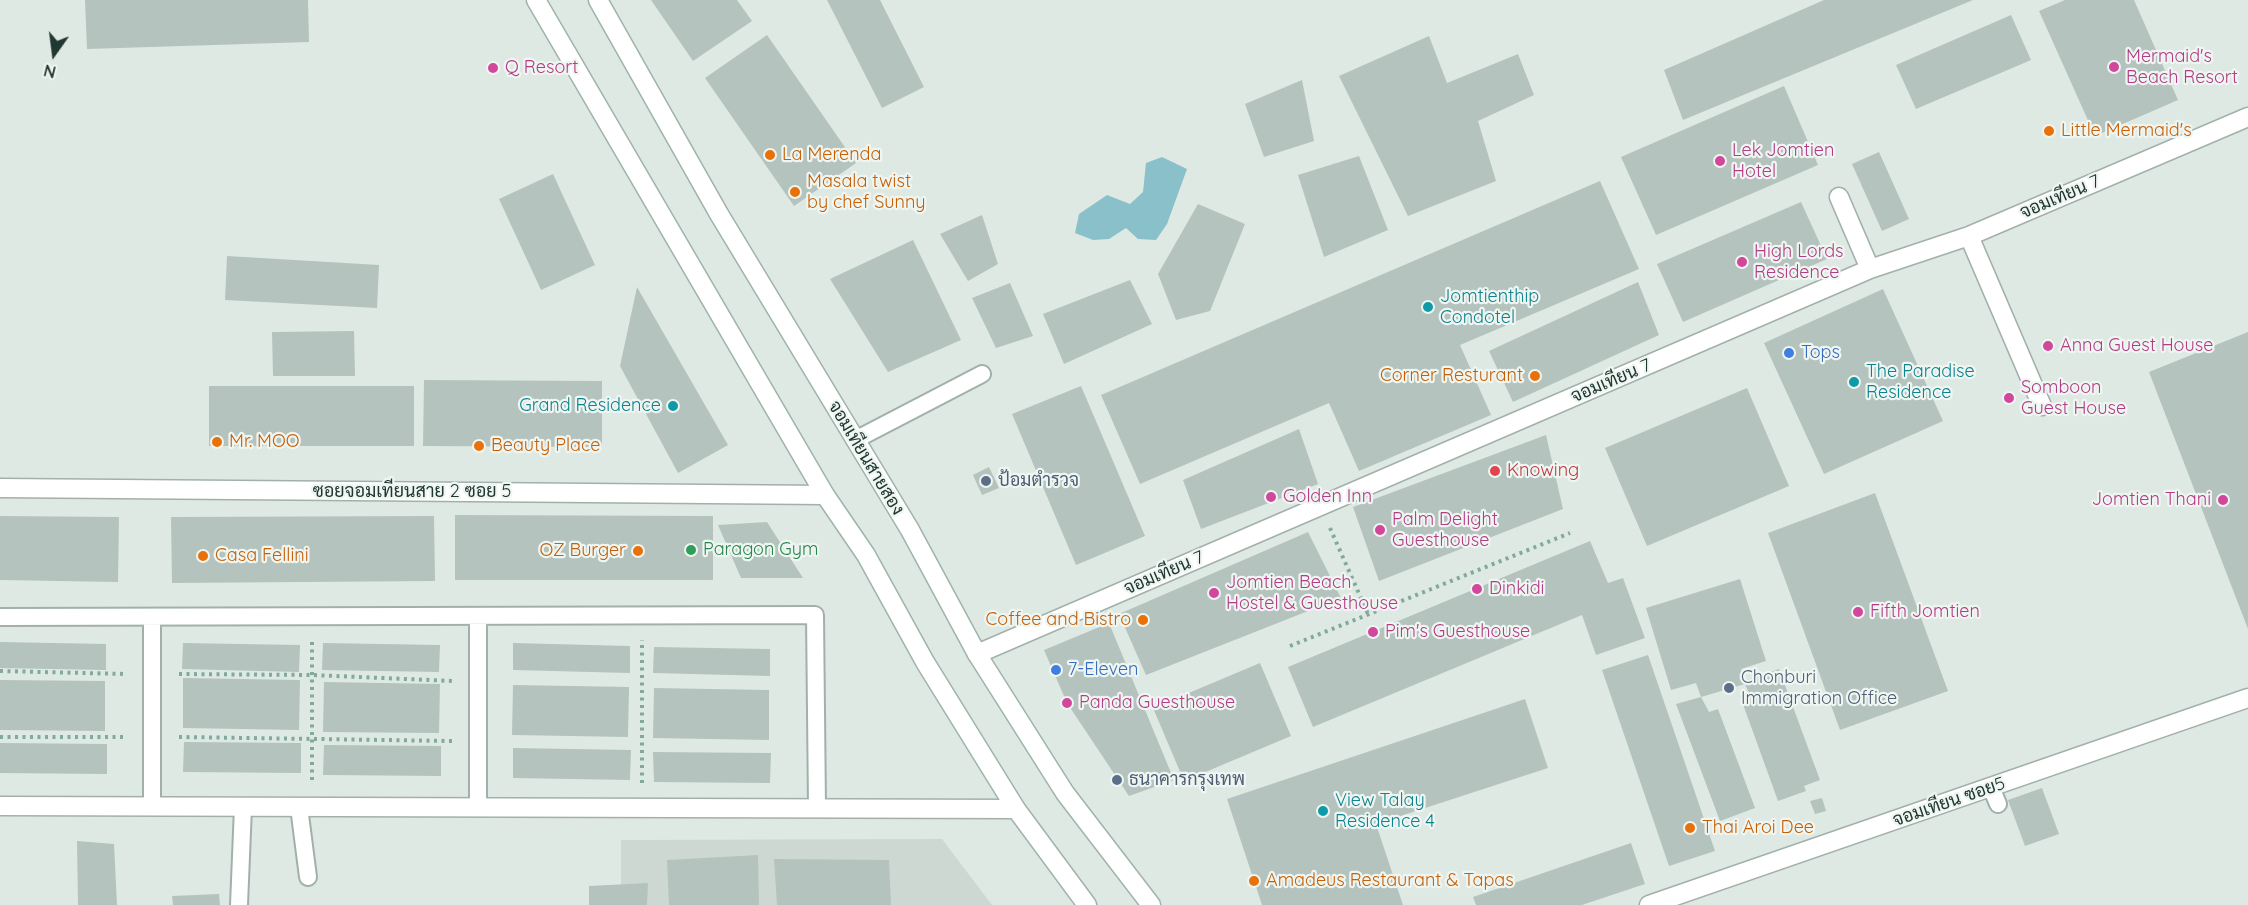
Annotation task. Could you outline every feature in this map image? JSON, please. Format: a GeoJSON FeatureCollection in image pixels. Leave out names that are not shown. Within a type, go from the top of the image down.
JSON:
{"type":"FeatureCollection","features":[{"type":"Feature","properties":{"kind":"street"},"geometry":{"type":"LineString","coordinates":[[536,0],[825,495],[866,555],[925,662],[1016,809],[1087,905]]}},
{"type":"Feature","properties":{"kind":"street","name":"จอมเทียนสายสอง"},"geometry":{"type":"LineString","coordinates":[[598,0],[719,214],[910,530],[977,654],[1065,793],[1151,905]]}},
{"type":"Feature","properties":{"kind":"street","name":"จอมเทียน 7"},"geometry":{"type":"LineString","coordinates":[[977,654],[1870,269],[1969,236],[2248,117]]}},
{"type":"Feature","properties":{"kind":"street"},"geometry":{"type":"LineString","coordinates":[[1839,197],[1870,269]]}},
{"type":"Feature","properties":{"kind":"street"},"geometry":{"type":"LineString","coordinates":[[1969,236],[2042,406]]}},
{"type":"Feature","properties":{"kind":"street","name":"ซอยจอมเทียนสาย 2 ซอย 5"},"geometry":{"type":"LineString","coordinates":[[0,488],[825,495]]}},
{"type":"Feature","properties":{"kind":"street","name":"จอมเทียน ซอย5"},"geometry":{"type":"LineString","coordinates":[[1649,905],[2248,698]]}},
{"type":"Feature","properties":{"kind":"street"},"geometry":{"type":"LineString","coordinates":[[0,806],[1016,809]]}},
{"type":"Feature","properties":{"kind":"lane"},"geometry":{"type":"LineString","coordinates":[[855,440],[982,374]]}},
{"type":"Feature","properties":{"kind":"lane"},"geometry":{"type":"LineString","coordinates":[[0,617],[815,615],[817,808]]}},
{"type":"Feature","properties":{"kind":"lane"},"geometry":{"type":"LineString","coordinates":[[152,616],[152,806]]}},
{"type":"Feature","properties":{"kind":"lane"},"geometry":{"type":"LineString","coordinates":[[478,616],[478,807]]}},
{"type":"Feature","properties":{"kind":"lane"},"geometry":{"type":"LineString","coordinates":[[1991,787],[1998,804]]}},
{"type":"Feature","properties":{"kind":"lane"},"geometry":{"type":"LineString","coordinates":[[239,905],[243,807]]}},
{"type":"Feature","properties":{"kind":"lane"},"geometry":{"type":"LineString","coordinates":[[306,807],[308,877]]}},
{"type":"Feature","properties":{"kind":"path"},"geometry":{"type":"LineString","coordinates":[[1320,506],[1368,614]]}},
{"type":"Feature","properties":{"kind":"path"},"geometry":{"type":"LineString","coordinates":[[1290,646],[1570,533]]}},
{"type":"Feature","properties":{"kind":"path"},"geometry":{"type":"LineString","coordinates":[[642,615],[642,808]]}},
{"type":"Feature","properties":{"kind":"path"},"geometry":{"type":"LineString","coordinates":[[306,807],[312,739],[312,616]]}},
{"type":"Feature","properties":{"kind":"path"},"geometry":{"type":"LineString","coordinates":[[0,671],[312,675],[478,682]]}},
{"type":"Feature","properties":{"kind":"path"},"geometry":{"type":"LineString","coordinates":[[0,737],[478,742]]}},
{"type":"Feature","properties":{"kind":"shaded area"},"geometry":{"type":"Polygon","coordinates":[[[942,839],[992,905],[621,905],[621,840],[942,839]]]}},
{"type":"Feature","properties":{"kind":"water"},"geometry":{"type":"Polygon","coordinates":[[[1162,157],[1187,169],[1167,224],[1156,240],[1138,239],[1126,228],[1109,239],[1093,240],[1075,233],[1079,214],[1107,195],[1130,204],[1143,192],[1146,163],[1162,157]]]}},
{"type":"Feature","properties":{"kind":"building"},"geometry":{"type":"Polygon","coordinates":[[[85,0],[308,0],[309,42],[87,49],[85,0]]]}},
{"type":"Feature","properties":{"kind":"building"},"geometry":{"type":"Polygon","coordinates":[[[651,0],[737,0],[752,21],[693,61],[651,0]]]}},
{"type":"Feature","properties":{"kind":"building"},"geometry":{"type":"Polygon","coordinates":[[[827,0],[880,0],[924,87],[882,108],[827,0]]]}},
{"type":"Feature","properties":{"kind":"building"},"geometry":{"type":"Polygon","coordinates":[[[1824,0],[1973,0],[1683,120],[1664,70],[1824,0]]]}},
{"type":"Feature","properties":{"kind":"building","name":"Mermaid's Beach Resort"},"geometry":{"type":"Polygon","coordinates":[[[2065,0],[2134,0],[2178,100],[2095,136],[2039,11],[2065,0]]]}},
{"type":"Feature","properties":{"kind":"building"},"geometry":{"type":"Polygon","coordinates":[[[2011,15],[2031,60],[1916,109],[1896,65],[2011,15]]]}},
{"type":"Feature","properties":{"kind":"building"},"geometry":{"type":"Polygon","coordinates":[[[767,35],[856,163],[794,206],[705,78],[767,35]]]}},
{"type":"Feature","properties":{"kind":"building"},"geometry":{"type":"Polygon","coordinates":[[[1429,36],[1447,83],[1518,54],[1534,95],[1478,121],[1496,181],[1408,216],[1339,76],[1429,36]]]}},
{"type":"Feature","properties":{"kind":"building"},"geometry":{"type":"Polygon","coordinates":[[[1302,80],[1314,141],[1264,157],[1245,104],[1302,80]]]}},
{"type":"Feature","properties":{"kind":"building","name":"Lek Jomtien Hotel"},"geometry":{"type":"Polygon","coordinates":[[[1784,86],[1818,165],[1656,235],[1621,157],[1784,86]]]}},
{"type":"Feature","properties":{"kind":"building"},"geometry":{"type":"Polygon","coordinates":[[[1879,152],[1909,219],[1882,231],[1852,164],[1879,152]]]}},
{"type":"Feature","properties":{"kind":"building"},"geometry":{"type":"Polygon","coordinates":[[[1359,156],[1388,230],[1324,257],[1298,175],[1359,156]]]}},
{"type":"Feature","properties":{"kind":"building"},"geometry":{"type":"Polygon","coordinates":[[[553,174],[595,265],[541,290],[499,199],[553,174]]]}},
{"type":"Feature","properties":{"kind":"building","name":"Jomtienthip Condotel"},"geometry":{"type":"Polygon","coordinates":[[[1600,181],[1639,269],[1460,345],[1491,415],[1359,471],[1329,403],[1140,484],[1101,395],[1600,181]]]}},
{"type":"Feature","properties":{"kind":"building","name":"High Lords Residence"},"geometry":{"type":"Polygon","coordinates":[[[1801,202],[1827,259],[1683,322],[1657,264],[1801,202]]]}},
{"type":"Feature","properties":{"kind":"building"},"geometry":{"type":"Polygon","coordinates":[[[1198,204],[1245,224],[1210,311],[1176,320],[1158,274],[1198,204]]]}},
{"type":"Feature","properties":{"kind":"building"},"geometry":{"type":"Polygon","coordinates":[[[982,215],[998,264],[968,281],[940,234],[982,215]]]}},
{"type":"Feature","properties":{"kind":"building"},"geometry":{"type":"Polygon","coordinates":[[[913,240],[961,340],[888,372],[830,279],[913,240]]]}},
{"type":"Feature","properties":{"kind":"building"},"geometry":{"type":"Polygon","coordinates":[[[227,256],[379,265],[377,308],[225,300],[227,256]]]}},
{"type":"Feature","properties":{"kind":"building"},"geometry":{"type":"Polygon","coordinates":[[[1130,280],[1152,324],[1064,364],[1043,314],[1130,280]]]}},
{"type":"Feature","properties":{"kind":"building"},"geometry":{"type":"Polygon","coordinates":[[[1638,282],[1659,335],[1513,402],[1489,351],[1638,282]]]}},
{"type":"Feature","properties":{"kind":"building"},"geometry":{"type":"Polygon","coordinates":[[[1010,283],[1033,336],[996,348],[972,298],[1010,283]]]}},
{"type":"Feature","properties":{"kind":"building","name":"Grand Residence"},"geometry":{"type":"Polygon","coordinates":[[[637,287],[728,445],[678,473],[620,366],[637,287]]]}},
{"type":"Feature","properties":{"kind":"building","name":"The Paradise Residence"},"geometry":{"type":"Polygon","coordinates":[[[1883,289],[1943,421],[1824,474],[1764,343],[1883,289]]]}},
{"type":"Feature","properties":{"kind":"building"},"geometry":{"type":"Polygon","coordinates":[[[354,331],[355,376],[273,376],[272,332],[354,331]]]}},
{"type":"Feature","properties":{"kind":"building","name":"Jomtien Thani"},"geometry":{"type":"Polygon","coordinates":[[[2248,332],[2248,629],[2149,372],[2248,332]]]}},
{"type":"Feature","properties":{"kind":"building"},"geometry":{"type":"Polygon","coordinates":[[[424,380],[602,381],[602,447],[423,446],[424,380]]]}},
{"type":"Feature","properties":{"kind":"building"},"geometry":{"type":"Polygon","coordinates":[[[209,386],[414,386],[414,446],[209,446],[209,386]]]}},
{"type":"Feature","properties":{"kind":"building"},"geometry":{"type":"Polygon","coordinates":[[[1081,386],[1145,536],[1076,565],[1012,414],[1081,386]]]}},
{"type":"Feature","properties":{"kind":"building"},"geometry":{"type":"Polygon","coordinates":[[[1747,388],[1789,486],[1647,546],[1605,448],[1747,388]]]}},
{"type":"Feature","properties":{"kind":"building"},"geometry":{"type":"Polygon","coordinates":[[[1299,429],[1318,484],[1201,529],[1183,480],[1299,429]]]}},
{"type":"Feature","properties":{"kind":"building"},"geometry":{"type":"Polygon","coordinates":[[[1546,435],[1563,509],[1379,581],[1353,507],[1546,435]]]}},
{"type":"Feature","properties":{"kind":"building","name":"ป้อมตำรวจ"},"geometry":{"type":"Polygon","coordinates":[[[989,467],[999,488],[982,495],[973,475],[989,467]]]}},
{"type":"Feature","properties":{"kind":"building","name":"Fifth Jomtien"},"geometry":{"type":"Polygon","coordinates":[[[1875,493],[1948,691],[1840,730],[1768,533],[1875,493]]]}},
{"type":"Feature","properties":{"kind":"building"},"geometry":{"type":"Polygon","coordinates":[[[455,515],[713,516],[713,580],[455,580],[455,515]]]}},
{"type":"Feature","properties":{"kind":"building"},"geometry":{"type":"Polygon","coordinates":[[[0,516],[119,517],[118,582],[0,580],[0,516]]]}},
{"type":"Feature","properties":{"kind":"building"},"geometry":{"type":"Polygon","coordinates":[[[434,516],[435,581],[172,583],[171,517],[434,516]]]}},
{"type":"Feature","properties":{"kind":"building"},"geometry":{"type":"Polygon","coordinates":[[[767,522],[803,578],[741,578],[718,525],[767,522]]]}},
{"type":"Feature","properties":{"kind":"building"},"geometry":{"type":"Polygon","coordinates":[[[1308,532],[1341,598],[1146,675],[1119,614],[1308,532]]]}},
{"type":"Feature","properties":{"kind":"building"},"geometry":{"type":"Polygon","coordinates":[[[1590,541],[1608,583],[1623,578],[1645,638],[1596,655],[1582,615],[1313,727],[1288,667],[1590,541]]]}},
{"type":"Feature","properties":{"kind":"building"},"geometry":{"type":"Polygon","coordinates":[[[1740,579],[1766,661],[1741,669],[1744,681],[1779,669],[1820,780],[1804,786],[1806,791],[1778,801],[1740,696],[1749,693],[1745,684],[1701,697],[1696,683],[1671,690],[1646,608],[1740,579]]]}},
{"type":"Feature","properties":{"kind":"building"},"geometry":{"type":"Polygon","coordinates":[[[1109,623],[1174,780],[1129,796],[1067,703],[1044,650],[1109,623]]]}},
{"type":"Feature","properties":{"kind":"building"},"geometry":{"type":"Polygon","coordinates":[[[0,642],[106,644],[106,670],[0,668],[0,642]]]}},
{"type":"Feature","properties":{"kind":"building"},"geometry":{"type":"Polygon","coordinates":[[[183,643],[300,645],[299,672],[182,669],[183,643]]]}},
{"type":"Feature","properties":{"kind":"building"},"geometry":{"type":"Polygon","coordinates":[[[323,643],[440,645],[439,672],[322,670],[323,643]]]}},
{"type":"Feature","properties":{"kind":"building"},"geometry":{"type":"Polygon","coordinates":[[[513,643],[630,646],[630,673],[513,670],[513,643]]]}},
{"type":"Feature","properties":{"kind":"building"},"geometry":{"type":"Polygon","coordinates":[[[654,647],[770,649],[770,676],[653,673],[654,647]]]}},
{"type":"Feature","properties":{"kind":"building"},"geometry":{"type":"Polygon","coordinates":[[[1648,655],[1715,851],[1669,866],[1602,670],[1648,655]]]}},
{"type":"Feature","properties":{"kind":"building"},"geometry":{"type":"Polygon","coordinates":[[[1260,663],[1291,736],[1184,781],[1153,708],[1260,663]]]}},
{"type":"Feature","properties":{"kind":"building"},"geometry":{"type":"Polygon","coordinates":[[[183,678],[300,680],[299,730],[183,728],[183,678]]]}},
{"type":"Feature","properties":{"kind":"building"},"geometry":{"type":"Polygon","coordinates":[[[0,680],[105,681],[105,731],[0,730],[0,680]]]}},
{"type":"Feature","properties":{"kind":"building"},"geometry":{"type":"Polygon","coordinates":[[[324,682],[440,684],[439,733],[323,732],[324,682]]]}},
{"type":"Feature","properties":{"kind":"building"},"geometry":{"type":"Polygon","coordinates":[[[513,685],[629,687],[628,737],[512,735],[513,685]]]}},
{"type":"Feature","properties":{"kind":"building"},"geometry":{"type":"Polygon","coordinates":[[[654,688],[769,690],[769,740],[653,738],[654,688]]]}},
{"type":"Feature","properties":{"kind":"building"},"geometry":{"type":"Polygon","coordinates":[[[1701,697],[1709,712],[1718,709],[1755,808],[1720,821],[1676,704],[1701,697]]]}},
{"type":"Feature","properties":{"kind":"building","name":"View Talay Residence 4"},"geometry":{"type":"Polygon","coordinates":[[[1525,699],[1548,768],[1376,824],[1403,905],[1262,905],[1227,799],[1525,699]]]}},
{"type":"Feature","properties":{"kind":"building"},"geometry":{"type":"Polygon","coordinates":[[[184,742],[301,743],[301,773],[183,772],[184,742]]]}},
{"type":"Feature","properties":{"kind":"building"},"geometry":{"type":"Polygon","coordinates":[[[0,743],[107,744],[107,774],[0,773],[0,743]]]}},
{"type":"Feature","properties":{"kind":"building"},"geometry":{"type":"Polygon","coordinates":[[[324,745],[441,746],[441,776],[323,775],[324,745]]]}},
{"type":"Feature","properties":{"kind":"building"},"geometry":{"type":"Polygon","coordinates":[[[513,748],[631,750],[630,780],[513,778],[513,748]]]}},
{"type":"Feature","properties":{"kind":"building"},"geometry":{"type":"Polygon","coordinates":[[[653,752],[771,753],[770,783],[654,782],[653,752]]]}},
{"type":"Feature","properties":{"kind":"building"},"geometry":{"type":"Polygon","coordinates":[[[2042,788],[2059,834],[2025,846],[2008,800],[2042,788]]]}},
{"type":"Feature","properties":{"kind":"building"},"geometry":{"type":"Polygon","coordinates":[[[1822,798],[1826,811],[1815,814],[1810,801],[1822,798]]]}},
{"type":"Feature","properties":{"kind":"building"},"geometry":{"type":"Polygon","coordinates":[[[77,841],[114,844],[117,905],[78,905],[77,841]]]}},
{"type":"Feature","properties":{"kind":"building"},"geometry":{"type":"Polygon","coordinates":[[[1631,843],[1645,884],[1582,905],[1476,905],[1473,897],[1631,843]]]}},
{"type":"Feature","properties":{"kind":"building"},"geometry":{"type":"Polygon","coordinates":[[[758,855],[759,905],[669,905],[667,860],[758,855]]]}},
{"type":"Feature","properties":{"kind":"building"},"geometry":{"type":"Polygon","coordinates":[[[774,859],[889,860],[891,905],[777,905],[774,859]]]}},
{"type":"Feature","properties":{"kind":"building"},"geometry":{"type":"Polygon","coordinates":[[[648,883],[647,905],[589,905],[589,886],[648,883]]]}},
{"type":"Feature","properties":{"kind":"building"},"geometry":{"type":"Polygon","coordinates":[[[219,894],[220,905],[173,905],[172,896],[219,894]]]}},
{"type":"Feature","properties":{"kind":"place","name":"Mermaid's Beach Resort"},"geometry":{"type":"Point","coordinates":[2114,67]}},
{"type":"Feature","properties":{"kind":"place","name":"Q Resort"},"geometry":{"type":"Point","coordinates":[493,68]}},
{"type":"Feature","properties":{"kind":"place","name":"Little Mermaid's"},"geometry":{"type":"Point","coordinates":[2049,131]}},
{"type":"Feature","properties":{"kind":"place","name":"La Merenda"},"geometry":{"type":"Point","coordinates":[770,155]}},
{"type":"Feature","properties":{"kind":"place","name":"Lek Jomtien Hotel"},"geometry":{"type":"Point","coordinates":[1720,161]}},
{"type":"Feature","properties":{"kind":"place","name":"Masala twist by chef Sunny"},"geometry":{"type":"Point","coordinates":[795,192]}},
{"type":"Feature","properties":{"kind":"place","name":"High Lords Residence"},"geometry":{"type":"Point","coordinates":[1742,262]}},
{"type":"Feature","properties":{"kind":"place","name":"Jomtienthip Condotel"},"geometry":{"type":"Point","coordinates":[1428,307]}},
{"type":"Feature","properties":{"kind":"place","name":"Anna Guest House"},"geometry":{"type":"Point","coordinates":[2048,346]}},
{"type":"Feature","properties":{"kind":"place","name":"Tops"},"geometry":{"type":"Point","coordinates":[1789,353]}},
{"type":"Feature","properties":{"kind":"place","name":"Corner Resturant"},"geometry":{"type":"Point","coordinates":[1535,376]}},
{"type":"Feature","properties":{"kind":"place","name":"The Paradise Residence"},"geometry":{"type":"Point","coordinates":[1854,382]}},
{"type":"Feature","properties":{"kind":"place","name":"Somboon Guest House"},"geometry":{"type":"Point","coordinates":[2009,398]}},
{"type":"Feature","properties":{"kind":"place","name":"Grand Residence"},"geometry":{"type":"Point","coordinates":[673,406]}},
{"type":"Feature","properties":{"kind":"place","name":"Mr. MOO"},"geometry":{"type":"Point","coordinates":[217,442]}},
{"type":"Feature","properties":{"kind":"place","name":"Beauty Place"},"geometry":{"type":"Point","coordinates":[479,446]}},
{"type":"Feature","properties":{"kind":"place","name":"Knowing"},"geometry":{"type":"Point","coordinates":[1495,471]}},
{"type":"Feature","properties":{"kind":"place","name":"ป้อมตำรวจ"},"geometry":{"type":"Point","coordinates":[986,481]}},
{"type":"Feature","properties":{"kind":"place","name":"Golden Inn"},"geometry":{"type":"Point","coordinates":[1271,497]}},
{"type":"Feature","properties":{"kind":"place","name":"Jomtien Thani"},"geometry":{"type":"Point","coordinates":[2223,500]}},
{"type":"Feature","properties":{"kind":"place","name":"Palm Delight Guesthouse"},"geometry":{"type":"Point","coordinates":[1380,530]}},
{"type":"Feature","properties":{"kind":"place","name":"Paragon Gym"},"geometry":{"type":"Point","coordinates":[691,550]}},
{"type":"Feature","properties":{"kind":"place","name":"OZ Burger"},"geometry":{"type":"Point","coordinates":[638,551]}},
{"type":"Feature","properties":{"kind":"place","name":"Casa Fellini"},"geometry":{"type":"Point","coordinates":[203,556]}},
{"type":"Feature","properties":{"kind":"place","name":"Dinkidi"},"geometry":{"type":"Point","coordinates":[1477,589]}},
{"type":"Feature","properties":{"kind":"place","name":"Jomtien Beach Hostel & Guesthouse"},"geometry":{"type":"Point","coordinates":[1214,593]}},
{"type":"Feature","properties":{"kind":"place","name":"Fifth Jomtien"},"geometry":{"type":"Point","coordinates":[1858,612]}},
{"type":"Feature","properties":{"kind":"place","name":"Coffee and Bistro"},"geometry":{"type":"Point","coordinates":[1143,620]}},
{"type":"Feature","properties":{"kind":"place","name":"Pim's Guesthouse"},"geometry":{"type":"Point","coordinates":[1373,632]}},
{"type":"Feature","properties":{"kind":"place","name":"7-Eleven"},"geometry":{"type":"Point","coordinates":[1056,670]}},
{"type":"Feature","properties":{"kind":"place","name":"Chonburi Immigration Office"},"geometry":{"type":"Point","coordinates":[1729,688]}},
{"type":"Feature","properties":{"kind":"place","name":"Panda Guesthouse"},"geometry":{"type":"Point","coordinates":[1067,703]}},
{"type":"Feature","properties":{"kind":"place","name":"ธนาคารกรุงเทพ"},"geometry":{"type":"Point","coordinates":[1117,780]}},
{"type":"Feature","properties":{"kind":"place","name":"View Talay Residence 4"},"geometry":{"type":"Point","coordinates":[1323,811]}},
{"type":"Feature","properties":{"kind":"place","name":"Thai Aroi Dee"},"geometry":{"type":"Point","coordinates":[1690,828]}},
{"type":"Feature","properties":{"kind":"place","name":"Amadeus Restaurant & Tapas"},"geometry":{"type":"Point","coordinates":[1254,881]}}]}
